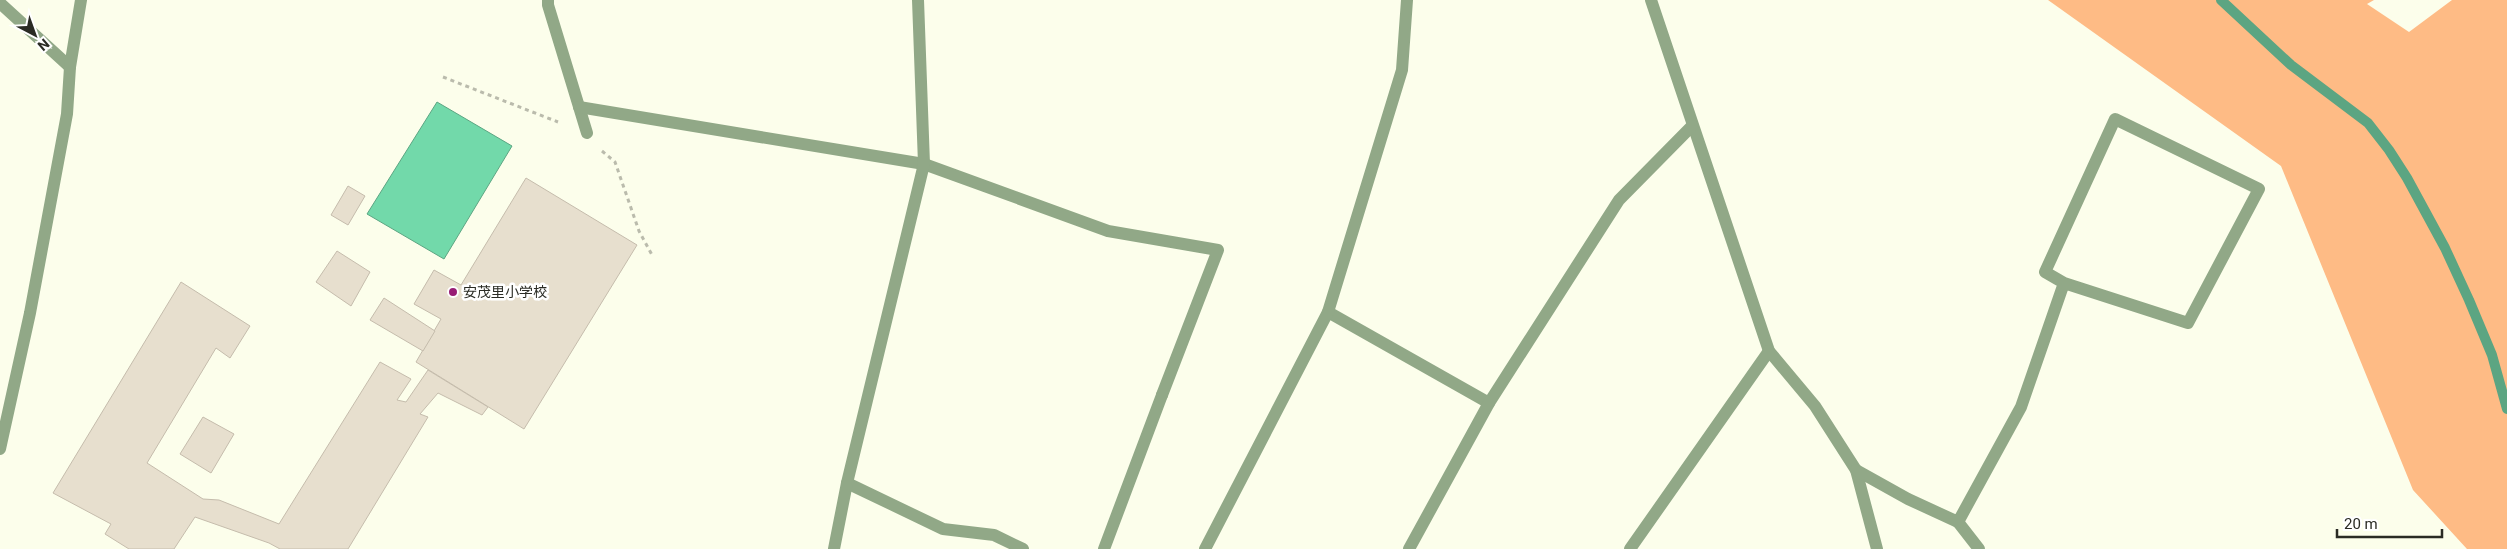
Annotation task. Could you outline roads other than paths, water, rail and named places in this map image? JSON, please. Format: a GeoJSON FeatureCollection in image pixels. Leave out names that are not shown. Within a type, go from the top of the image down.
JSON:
{"type":"FeatureCollection","features":[{"type":"Feature","properties":{"kind":"street"},"geometry":{"type":"LineString","coordinates":[[0,449],[30,313],[67,114],[70,66],[81,0]]}},
{"type":"Feature","properties":{"kind":"street"},"geometry":{"type":"LineString","coordinates":[[548,0],[587,134]]}},
{"type":"Feature","properties":{"kind":"street"},"geometry":{"type":"LineString","coordinates":[[834,549],[847,482],[924,164],[918,0]]}},
{"type":"Feature","properties":{"kind":"street"},"geometry":{"type":"LineString","coordinates":[[1205,549],[1328,312],[1402,70],[1407,0]]}},
{"type":"Feature","properties":{"kind":"street"},"geometry":{"type":"LineString","coordinates":[[1651,0],[1769,351],[1815,406],[1856,470],[1876,549]]}},
{"type":"Feature","properties":{"kind":"street"},"geometry":{"type":"LineString","coordinates":[[0,3],[70,66]]}},
{"type":"Feature","properties":{"kind":"street"},"geometry":{"type":"LineString","coordinates":[[579,107],[924,164],[1108,231],[1218,250],[1104,549]]}},
{"type":"Feature","properties":{"kind":"street"},"geometry":{"type":"LineString","coordinates":[[2115,119],[2259,189],[2188,323],[2064,283],[2045,272],[2115,119]]}},
{"type":"Feature","properties":{"kind":"street"},"geometry":{"type":"LineString","coordinates":[[1409,549],[1489,403],[1619,200],[1692,126]]}},
{"type":"Feature","properties":{"kind":"street"},"geometry":{"type":"LineString","coordinates":[[1958,522],[2021,407],[2064,283]]}},
{"type":"Feature","properties":{"kind":"street"},"geometry":{"type":"LineString","coordinates":[[1328,312],[1489,403]]}},
{"type":"Feature","properties":{"kind":"street"},"geometry":{"type":"LineString","coordinates":[[1630,549],[1769,351]]}},
{"type":"Feature","properties":{"kind":"street"},"geometry":{"type":"LineString","coordinates":[[1856,470],[1908,499],[1958,522],[1979,549]]}},
{"type":"Feature","properties":{"kind":"street"},"geometry":{"type":"LineString","coordinates":[[847,482],[943,529],[994,535],[1023,549]]}},
{"type":"Feature","properties":{"kind":"waterway"},"geometry":{"type":"LineString","coordinates":[[2221,0],[2291,65],[2368,123],[2389,150],[2407,178],[2445,248],[2469,300],[2492,355],[2507,409]]}},
{"type":"Feature","properties":{"kind":"place","name":"安茂里小学校"},"geometry":{"type":"Point","coordinates":[453,292]}}]}
